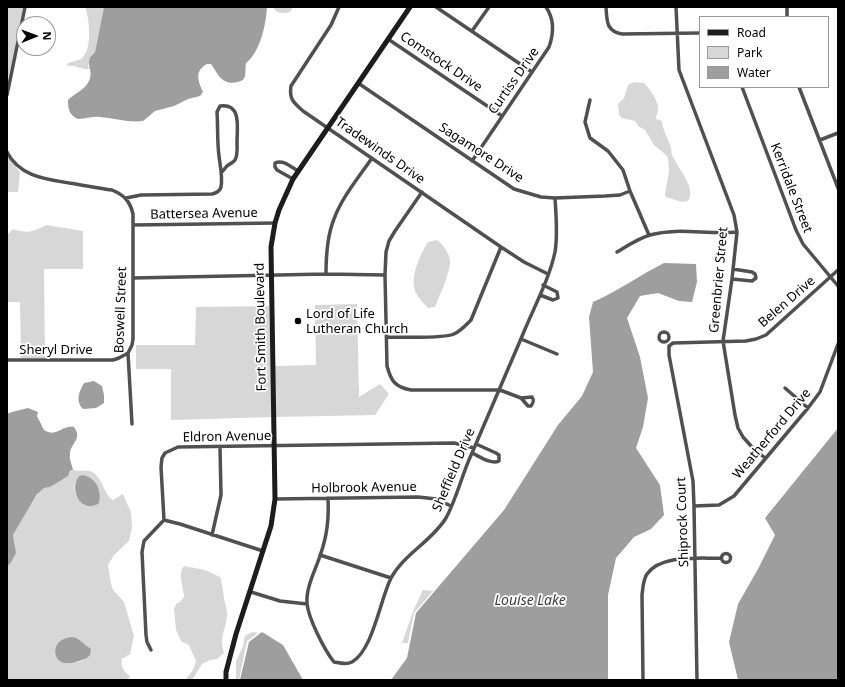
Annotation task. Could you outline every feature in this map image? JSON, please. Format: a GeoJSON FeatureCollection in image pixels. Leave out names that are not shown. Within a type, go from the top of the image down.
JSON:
{"type":"FeatureCollection","features":[{"type":"Feature","properties":{"kind":"street"},"geometry":{"type":"LineString","coordinates":[[7,95],[25,7]]}},
{"type":"Feature","properties":{"kind":"street","name":"Tradewinds Drive"},"geometry":{"type":"LineString","coordinates":[[339,7],[331,25],[291,86],[290,93],[294,103],[303,111],[501,247],[524,262],[548,274]]}},
{"type":"Feature","properties":{"kind":"street","name":"Fort Smith Boulevard"},"geometry":{"type":"LineString","coordinates":[[226,680],[226,672],[236,634],[271,526],[275,500],[271,247],[275,223],[283,198],[298,171],[410,7]]}},
{"type":"Feature","properties":{"kind":"street"},"geometry":{"type":"LineString","coordinates":[[436,7],[532,72]]}},
{"type":"Feature","properties":{"kind":"street"},"geometry":{"type":"LineString","coordinates":[[472,31],[489,7]]}},
{"type":"Feature","properties":{"kind":"street","name":"Curtiss Drive"},"geometry":{"type":"LineString","coordinates":[[472,161],[549,47],[554,35],[550,13],[546,7]]}},
{"type":"Feature","properties":{"kind":"street"},"geometry":{"type":"LineString","coordinates":[[606,7],[607,22],[610,29],[616,33],[699,33]]}},
{"type":"Feature","properties":{"kind":"street","name":"Greenbrier Street"},"geometry":{"type":"LineString","coordinates":[[676,7],[679,70],[734,215],[736,232],[733,269],[723,341],[735,415],[738,428],[743,437],[765,458]]}},
{"type":"Feature","properties":{"kind":"street","name":"Comstock Drive"},"geometry":{"type":"LineString","coordinates":[[388,39],[502,116]]}},
{"type":"Feature","properties":{"kind":"street","name":"Sagamore Drive"},"geometry":{"type":"LineString","coordinates":[[358,83],[514,189],[541,197],[556,198],[620,195],[630,191]]}},
{"type":"Feature","properties":{"kind":"street","name":"Kerridale Street"},"geometry":{"type":"LineString","coordinates":[[742,88],[796,230],[803,244],[838,286]]}},
{"type":"Feature","properties":{"kind":"street"},"geometry":{"type":"LineString","coordinates":[[799,88],[838,188]]}},
{"type":"Feature","properties":{"kind":"street"},"geometry":{"type":"LineString","coordinates":[[590,100],[585,122],[590,138],[608,152],[623,170],[630,191],[649,235]]}},
{"type":"Feature","properties":{"kind":"street"},"geometry":{"type":"LineString","coordinates":[[7,152],[21,169],[38,178],[112,190],[120,193],[126,198],[141,195],[212,194],[216,193],[220,189],[221,173],[218,150],[217,112],[222,105],[231,108],[235,112],[237,127],[236,157],[234,162],[227,166],[221,173]]}},
{"type":"Feature","properties":{"kind":"street"},"geometry":{"type":"LineString","coordinates":[[820,140],[838,133]]}},
{"type":"Feature","properties":{"kind":"street"},"geometry":{"type":"LineString","coordinates":[[326,274],[327,246],[334,219],[340,205],[372,158]]}},
{"type":"Feature","properties":{"kind":"street"},"geometry":{"type":"LineString","coordinates":[[293,179],[277,170],[275,163],[278,161],[283,162],[298,171]]}},
{"type":"Feature","properties":{"kind":"street"},"geometry":{"type":"LineString","coordinates":[[422,192],[389,241],[386,252],[385,275],[387,366],[390,378],[396,385],[411,390],[500,390],[521,398]]}},
{"type":"Feature","properties":{"kind":"street","name":"Boswell Street"},"geometry":{"type":"LineString","coordinates":[[126,198],[131,205],[133,214],[133,339],[128,353],[132,424]]}},
{"type":"Feature","properties":{"kind":"street","name":"Sheffield Drive"},"geometry":{"type":"LineString","coordinates":[[328,498],[329,518],[327,531],[309,588],[307,604],[314,627],[330,657],[334,662],[340,664],[351,662],[362,652],[391,578],[409,556],[439,527],[446,517],[548,274],[555,250],[556,198]]}},
{"type":"Feature","properties":{"kind":"street","name":"Battersea Avenue"},"geometry":{"type":"LineString","coordinates":[[133,225],[275,223]]}},
{"type":"Feature","properties":{"kind":"street"},"geometry":{"type":"LineString","coordinates":[[617,252],[649,235],[667,232],[736,232]]}},
{"type":"Feature","properties":{"kind":"street"},"geometry":{"type":"LineString","coordinates":[[387,337],[444,336],[454,334],[463,328],[471,320],[501,247]]}},
{"type":"Feature","properties":{"kind":"street"},"geometry":{"type":"LineString","coordinates":[[732,279],[752,281],[756,278],[752,272],[733,269]]}},
{"type":"Feature","properties":{"kind":"street","name":"Belen Drive"},"geometry":{"type":"LineString","coordinates":[[672,343],[746,341],[766,335],[838,270]]}},
{"type":"Feature","properties":{"kind":"street"},"geometry":{"type":"LineString","coordinates":[[133,278],[326,274],[385,275]]}},
{"type":"Feature","properties":{"kind":"street"},"geometry":{"type":"LineString","coordinates":[[540,295],[553,300],[558,298],[557,292],[543,285]]}},
{"type":"Feature","properties":{"kind":"street"},"geometry":{"type":"LineString","coordinates":[[521,339],[557,354]]}},
{"type":"Feature","properties":{"kind":"street"},"geometry":{"type":"LineString","coordinates":[[667,341],[672,343]]}},
{"type":"Feature","properties":{"kind":"street","name":"Shiprock Court"},"geometry":{"type":"LineString","coordinates":[[672,343],[669,346],[669,355],[693,481],[697,680]]}},
{"type":"Feature","properties":{"kind":"street","name":"Weatherford Drive"},"geometry":{"type":"LineString","coordinates":[[694,506],[719,505],[734,496],[820,392],[838,344]]}},
{"type":"Feature","properties":{"kind":"street","name":"Sheryl Drive"},"geometry":{"type":"LineString","coordinates":[[7,360],[113,360],[128,353]]}},
{"type":"Feature","properties":{"kind":"street"},"geometry":{"type":"LineString","coordinates":[[785,388],[808,408]]}},
{"type":"Feature","properties":{"kind":"street","name":"Eldron Avenue"},"geometry":{"type":"LineString","coordinates":[[164,520],[161,467],[162,458],[165,452],[178,447],[454,443],[475,446],[496,453],[499,456],[498,461],[495,463],[491,462],[472,453]]}},
{"type":"Feature","properties":{"kind":"street"},"geometry":{"type":"LineString","coordinates":[[212,535],[221,495],[220,447]]}},
{"type":"Feature","properties":{"kind":"street","name":"Holbrook Avenue"},"geometry":{"type":"LineString","coordinates":[[275,500],[418,497],[436,499],[451,506]]}},
{"type":"Feature","properties":{"kind":"street"},"geometry":{"type":"LineString","coordinates":[[151,650],[147,642],[146,635],[142,552],[144,541],[164,520],[263,551]]}},
{"type":"Feature","properties":{"kind":"street"},"geometry":{"type":"LineString","coordinates":[[320,555],[391,578]]}},
{"type":"Feature","properties":{"kind":"street"},"geometry":{"type":"LineString","coordinates":[[643,680],[642,596],[643,584],[647,575],[654,568],[670,560],[721,558]]}},
{"type":"Feature","properties":{"kind":"street"},"geometry":{"type":"LineString","coordinates":[[250,592],[280,601],[307,604]]}},
{"type":"Feature","properties":{"kind":"green space"},"geometry":{"type":"Polygon","coordinates":[[[7,7],[23,7],[21,16],[16,16],[16,41],[7,85],[7,7]]]}},
{"type":"Feature","properties":{"kind":"green space"},"geometry":{"type":"Polygon","coordinates":[[[85,7],[104,7],[95,52],[92,54],[88,66],[90,69],[67,66],[68,63],[82,59],[87,50],[89,28],[88,16],[85,7]]]}},
{"type":"Feature","properties":{"kind":"green space"},"geometry":{"type":"Polygon","coordinates":[[[273,7],[293,7],[290,12],[283,13],[276,11],[273,7]]]}},
{"type":"Feature","properties":{"kind":"green space"},"geometry":{"type":"Polygon","coordinates":[[[634,82],[644,83],[655,98],[658,106],[656,119],[662,121],[674,160],[688,184],[690,196],[688,201],[682,202],[666,197],[665,194],[669,172],[668,158],[654,145],[645,130],[638,126],[635,121],[622,118],[619,115],[618,104],[624,98],[628,85],[634,82]]]}},
{"type":"Feature","properties":{"kind":"green space"},"geometry":{"type":"Polygon","coordinates":[[[7,156],[20,172],[18,192],[7,192],[7,156]]]}},
{"type":"Feature","properties":{"kind":"green space"},"geometry":{"type":"Polygon","coordinates":[[[46,225],[83,231],[83,269],[44,269],[45,358],[21,358],[20,302],[7,302],[7,235],[13,229],[30,232],[46,225]]]}},
{"type":"Feature","properties":{"kind":"green space"},"geometry":{"type":"Polygon","coordinates":[[[437,240],[446,251],[450,264],[446,280],[435,307],[428,308],[416,293],[414,281],[416,267],[428,242],[437,240]]]}},
{"type":"Feature","properties":{"kind":"green space"},"geometry":{"type":"Polygon","coordinates":[[[357,304],[359,397],[380,384],[389,394],[375,415],[276,417],[275,366],[316,365],[315,305],[357,304]]]}},
{"type":"Feature","properties":{"kind":"green space"},"geometry":{"type":"Polygon","coordinates":[[[269,306],[272,417],[171,420],[171,369],[136,369],[136,345],[195,345],[196,307],[269,306]]]}},
{"type":"Feature","properties":{"kind":"green space"},"geometry":{"type":"Polygon","coordinates":[[[73,470],[90,471],[96,474],[107,494],[113,500],[123,494],[131,512],[132,528],[129,541],[114,555],[108,565],[113,590],[124,602],[134,636],[130,654],[122,658],[123,668],[130,676],[128,680],[7,680],[7,566],[10,564],[15,546],[13,535],[39,491],[50,487],[73,470]],[[83,475],[79,476],[75,485],[75,493],[78,499],[84,504],[90,506],[95,505],[99,500],[99,490],[83,475]],[[68,637],[61,640],[56,647],[60,661],[70,664],[85,659],[88,648],[84,643],[74,637],[68,637]]]}},
{"type":"Feature","properties":{"kind":"green space"},"geometry":{"type":"Polygon","coordinates":[[[184,566],[205,570],[220,577],[227,613],[222,637],[224,653],[217,659],[210,660],[202,664],[192,680],[185,680],[193,670],[196,661],[189,645],[181,641],[176,630],[174,609],[176,604],[184,597],[181,573],[184,566]]]}},
{"type":"Feature","properties":{"kind":"green space"},"geometry":{"type":"Polygon","coordinates":[[[423,590],[433,591],[414,613],[408,643],[402,643],[414,609],[423,590]]]}},
{"type":"Feature","properties":{"kind":"green space"},"geometry":{"type":"Polygon","coordinates":[[[252,632],[258,633],[247,641],[239,680],[236,680],[236,661],[243,646],[245,636],[252,632]]]}},
{"type":"Feature","properties":{"kind":"water"},"geometry":{"type":"Polygon","coordinates":[[[104,7],[267,7],[259,45],[246,63],[245,76],[241,81],[233,83],[224,81],[211,64],[207,64],[200,70],[198,76],[203,92],[200,96],[188,99],[174,106],[155,111],[143,121],[127,121],[97,117],[78,119],[73,116],[70,111],[68,100],[82,89],[89,81],[91,73],[89,59],[95,52],[104,7]]]}},
{"type":"Feature","properties":{"kind":"water","name":"Louise Lake"},"geometry":{"type":"Polygon","coordinates":[[[664,263],[696,264],[697,282],[692,302],[679,301],[658,293],[640,296],[627,318],[640,357],[648,398],[643,427],[636,448],[660,485],[664,515],[651,529],[634,537],[616,558],[608,595],[608,680],[391,680],[407,658],[416,613],[504,510],[558,425],[582,396],[593,372],[589,317],[593,302],[664,263]]]}},
{"type":"Feature","properties":{"kind":"water"},"geometry":{"type":"Polygon","coordinates":[[[94,381],[102,386],[104,403],[96,408],[83,409],[78,400],[81,390],[84,383],[94,381]]]}},
{"type":"Feature","properties":{"kind":"water"},"geometry":{"type":"Polygon","coordinates":[[[28,408],[38,412],[37,416],[44,430],[48,432],[52,433],[74,427],[77,438],[71,450],[70,456],[73,470],[70,471],[68,476],[50,487],[44,488],[37,494],[13,535],[16,553],[10,564],[7,566],[7,414],[28,408]]]}},
{"type":"Feature","properties":{"kind":"water"},"geometry":{"type":"Polygon","coordinates":[[[838,428],[838,680],[738,680],[729,642],[738,604],[775,535],[765,518],[838,428]]]}},
{"type":"Feature","properties":{"kind":"water"},"geometry":{"type":"Polygon","coordinates":[[[83,475],[95,482],[99,489],[99,503],[93,506],[87,506],[82,503],[76,494],[76,482],[79,476],[83,475]]]}},
{"type":"Feature","properties":{"kind":"water"},"geometry":{"type":"Polygon","coordinates":[[[262,632],[283,645],[303,680],[240,680],[249,642],[262,632]]]}},
{"type":"Feature","properties":{"kind":"water"},"geometry":{"type":"Polygon","coordinates":[[[71,637],[79,640],[91,649],[90,655],[86,658],[68,664],[58,659],[56,648],[58,643],[63,639],[71,637]]]}},
{"type":"Feature","properties":{"kind":"place","name":"Lord of Life Lutheran Church"},"geometry":{"type":"Point","coordinates":[298,321]}}]}
